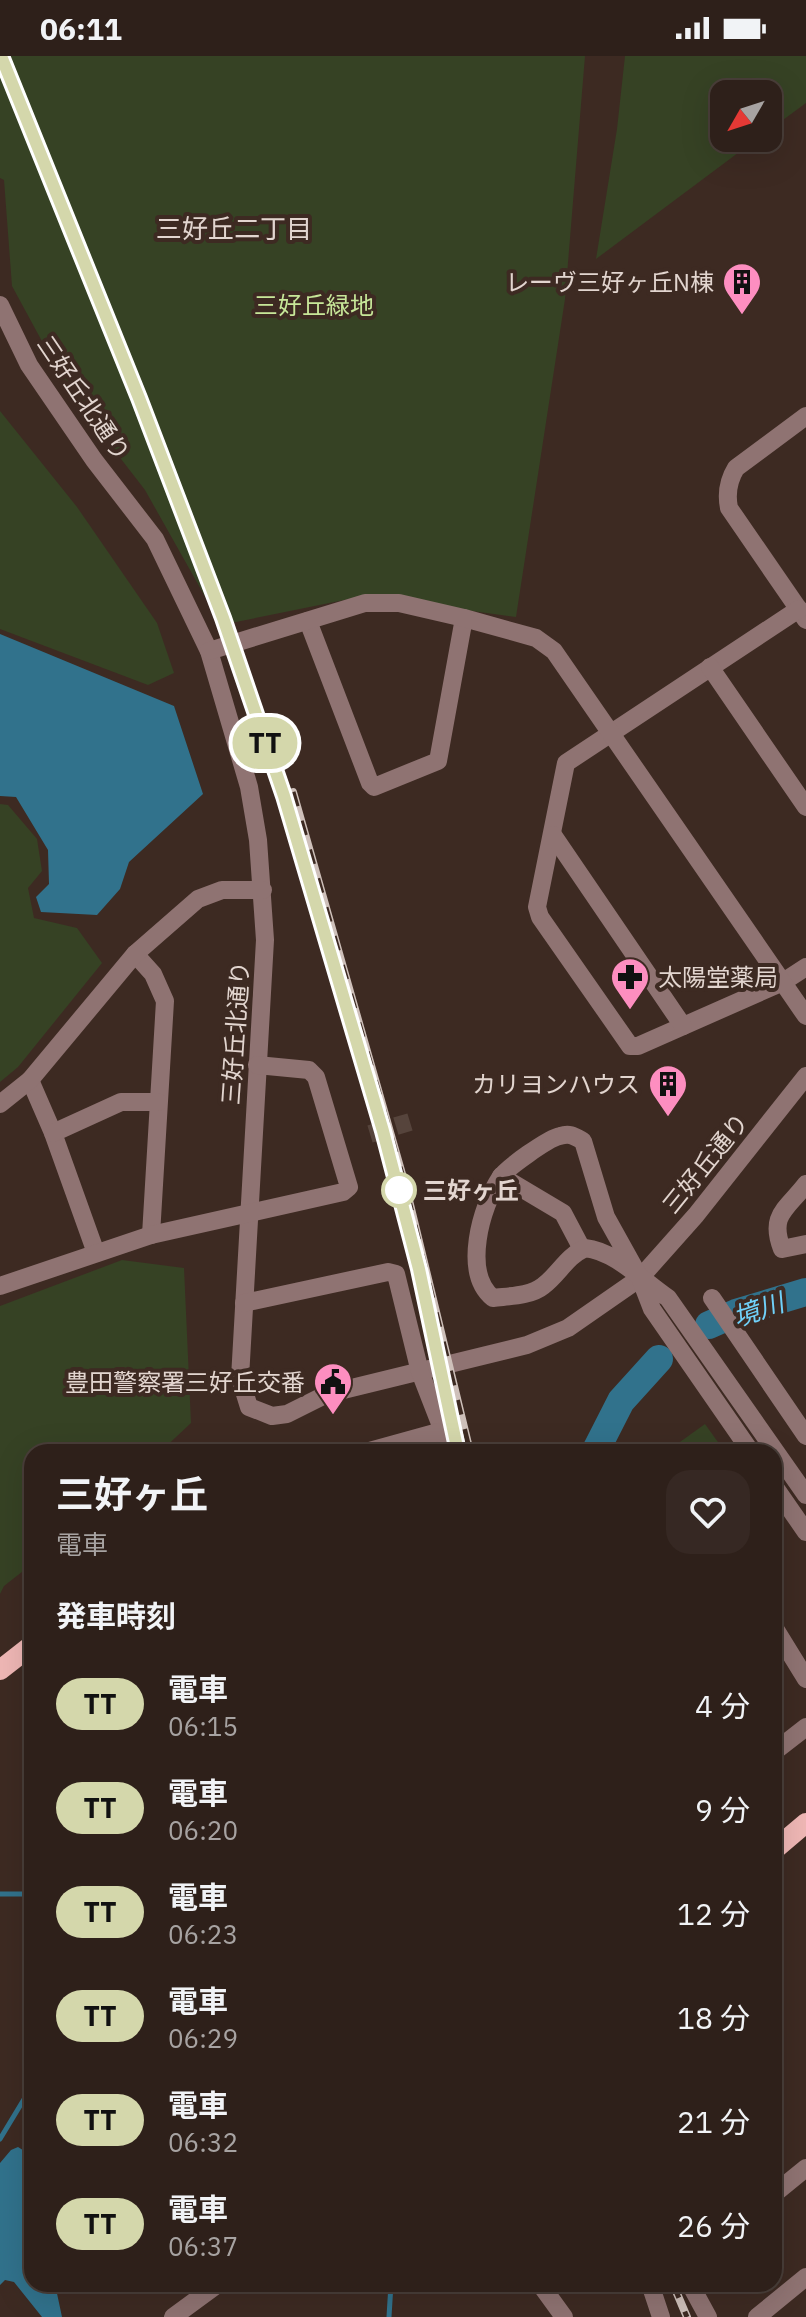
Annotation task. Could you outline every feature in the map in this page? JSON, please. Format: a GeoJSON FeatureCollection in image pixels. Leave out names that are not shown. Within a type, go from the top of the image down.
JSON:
{"type":"FeatureCollection","features":[{"type":"Feature","properties":{"kind":"main road"},"geometry":{"type":"LineString","coordinates":[[0,1670],[24,1651]]}},
{"type":"Feature","properties":{"kind":"main road"},"geometry":{"type":"LineString","coordinates":[[782,1843],[806,1823]]}},
{"type":"Feature","properties":{"kind":"street","name":"三好丘北通り"},"geometry":{"type":"LineString","coordinates":[[0,305],[29,365],[94,460],[155,539],[209,651],[249,787],[263,890],[265,940],[240,1386],[245,1401],[258,1412],[272,1416],[287,1414],[327,1394],[527,1345],[568,1328],[640,1278]]}},
{"type":"Feature","properties":{"kind":"street"},"geometry":{"type":"LineString","coordinates":[[806,416],[736,468],[726,497],[729,508],[802,614],[710,667],[566,763],[537,907],[540,917],[625,1042],[638,1046],[783,982],[806,967]]}},
{"type":"Feature","properties":{"kind":"street"},"geometry":{"type":"LineString","coordinates":[[209,651],[365,603],[385,601],[536,638],[554,651],[612,732],[806,1016]]}},
{"type":"Feature","properties":{"kind":"street"},"geometry":{"type":"LineString","coordinates":[[308,621],[374,787],[438,761],[464,618]]}},
{"type":"Feature","properties":{"kind":"street"},"geometry":{"type":"LineString","coordinates":[[710,667],[806,807]]}},
{"type":"Feature","properties":{"kind":"street"},"geometry":{"type":"LineString","coordinates":[[553,835],[683,1026]]}},
{"type":"Feature","properties":{"kind":"street"},"geometry":{"type":"LineString","coordinates":[[0,1104],[30,1080],[135,954],[198,899],[222,890],[263,890]]}},
{"type":"Feature","properties":{"kind":"street"},"geometry":{"type":"LineString","coordinates":[[135,954],[153,974],[165,1001],[151,1235]]}},
{"type":"Feature","properties":{"kind":"street"},"geometry":{"type":"LineString","coordinates":[[0,1286],[151,1235],[343,1192],[349,1187],[316,1077],[309,1070],[257,1065]]}},
{"type":"Feature","properties":{"kind":"street","name":"三好丘通り"},"geometry":{"type":"LineString","coordinates":[[640,1278],[696,1215],[806,1076]]}},
{"type":"Feature","properties":{"kind":"street"},"geometry":{"type":"LineString","coordinates":[[30,1080],[53,1133],[96,1253]]}},
{"type":"Feature","properties":{"kind":"street"},"geometry":{"type":"LineString","coordinates":[[53,1133],[121,1102],[158,1102]]}},
{"type":"Feature","properties":{"kind":"street"},"geometry":{"type":"LineString","coordinates":[[745,1444],[652,1309],[640,1278],[606,1217],[583,1141],[571,1134],[556,1136],[501,1176],[482,1220],[478,1255],[479,1281],[484,1291],[493,1298],[530,1292],[543,1287],[570,1255],[582,1249],[606,1252],[640,1278],[668,1298],[758,1444]]}},
{"type":"Feature","properties":{"kind":"street"},"geometry":{"type":"LineString","coordinates":[[501,1176],[563,1213],[582,1249]]}},
{"type":"Feature","properties":{"kind":"street"},"geometry":{"type":"LineString","coordinates":[[806,1184],[779,1219],[775,1230],[782,1249],[806,1244]]}},
{"type":"Feature","properties":{"kind":"street"},"geometry":{"type":"LineString","coordinates":[[244,1303],[388,1272],[396,1274],[420,1372],[445,1444]]}},
{"type":"Feature","properties":{"kind":"street"},"geometry":{"type":"LineString","coordinates":[[712,1298],[806,1436]]}},
{"type":"Feature","properties":{"kind":"street"},"geometry":{"type":"LineString","coordinates":[[395,1444],[442,1431]]}},
{"type":"Feature","properties":{"kind":"street"},"geometry":{"type":"LineString","coordinates":[[782,1481],[806,1495]]}},
{"type":"Feature","properties":{"kind":"street"},"geometry":{"type":"LineString","coordinates":[[782,1485],[806,1532]]}},
{"type":"Feature","properties":{"kind":"street"},"geometry":{"type":"LineString","coordinates":[[782,1640],[806,1679]]}},
{"type":"Feature","properties":{"kind":"street"},"geometry":{"type":"LineString","coordinates":[[782,1746],[806,1727]]}},
{"type":"Feature","properties":{"kind":"street"},"geometry":{"type":"LineString","coordinates":[[782,2188],[806,2168]]}},
{"type":"Feature","properties":{"kind":"street"},"geometry":{"type":"LineString","coordinates":[[757,2317],[806,2277]]}},
{"type":"Feature","properties":{"kind":"street"},"geometry":{"type":"LineString","coordinates":[[173,2317],[207,2292]]}},
{"type":"Feature","properties":{"kind":"street"},"geometry":{"type":"LineString","coordinates":[[546,2292],[564,2317]]}},
{"type":"Feature","properties":{"kind":"street"},"geometry":{"type":"LineString","coordinates":[[653,2292],[661,2317]]}},
{"type":"Feature","properties":{"kind":"street"},"geometry":{"type":"LineString","coordinates":[[694,2292],[708,2317]]}},
{"type":"Feature","properties":{"kind":"green space","name":"三好丘緑地"},"geometry":{"type":"Polygon","coordinates":[[[0,56],[585,56],[565,299],[516,617],[364,596],[221,625],[145,490],[70,393],[12,286],[4,180],[0,178],[0,56]]]}},
{"type":"Feature","properties":{"kind":"green space"},"geometry":{"type":"Polygon","coordinates":[[[625,56],[806,56],[806,103],[782,121],[782,80],[710,80],[710,152],[739,152],[596,259],[617,129],[625,56]]]}},
{"type":"Feature","properties":{"kind":"green space"},"geometry":{"type":"Polygon","coordinates":[[[0,411],[77,507],[157,623],[174,673],[148,685],[0,629],[0,411]]]}},
{"type":"Feature","properties":{"kind":"green space"},"geometry":{"type":"Polygon","coordinates":[[[0,804],[8,805],[37,839],[42,871],[28,888],[34,918],[77,928],[102,963],[18,1067],[0,1082],[0,804]]]}},
{"type":"Feature","properties":{"kind":"green space"},"geometry":{"type":"Polygon","coordinates":[[[122,1260],[184,1268],[191,1423],[169,1444],[24,1444],[24,1570],[4,1586],[0,1594],[0,1306],[122,1260]]]}},
{"type":"Feature","properties":{"kind":"green space"},"geometry":{"type":"Polygon","coordinates":[[[705,1424],[719,1444],[677,1444],[705,1424]]]}},
{"type":"Feature","properties":{"kind":"water"},"geometry":{"type":"Polygon","coordinates":[[[0,634],[174,706],[203,794],[129,862],[120,889],[97,915],[41,912],[36,897],[49,884],[48,850],[16,797],[0,796],[0,634]]]}},
{"type":"Feature","properties":{"kind":"water"},"geometry":{"type":"Polygon","coordinates":[[[18,2147],[24,2151],[24,2292],[57,2292],[62,2317],[42,2317],[14,2282],[5,2280],[0,2285],[0,2163],[11,2150],[18,2147]]]}},
{"type":"Feature","properties":{"kind":"waterway","name":"境川"},"geometry":{"type":"LineString","coordinates":[[709,1325],[736,1313],[806,1292]]}},
{"type":"Feature","properties":{"kind":"waterway","name":"境川"},"geometry":{"type":"LineString","coordinates":[[599,1444],[621,1401],[659,1359]]}},
{"type":"Feature","properties":{"kind":"waterway"},"geometry":{"type":"LineString","coordinates":[[0,1894],[24,1894]]}},
{"type":"Feature","properties":{"kind":"waterway"},"geometry":{"type":"LineString","coordinates":[[0,2139],[24,2099]]}},
{"type":"Feature","properties":{"kind":"waterway","name":"境川"},"geometry":{"type":"LineString","coordinates":[[389,2317],[391,2292]]}},
{"type":"Feature","properties":{"kind":"tunnel"},"geometry":{"type":"LineString","coordinates":[[370,1134],[410,1122]]}},
{"type":"Feature","properties":{"kind":"railway"},"geometry":{"type":"LineString","coordinates":[[293,792],[406,1188],[468,1444]]}},
{"type":"Feature","properties":{"kind":"railway"},"geometry":{"type":"LineString","coordinates":[[676,2292],[687,2317]]}},
{"type":"Feature","properties":{"kind":"train","name":"TT"},"geometry":{"type":"LineString","coordinates":[[1,56],[139,398],[223,618],[284,796],[383,1131],[419,1269],[456,1444]]}},
{"type":"Feature","properties":{"kind":"place","name":"レーヴ三好ヶ丘N棟"},"geometry":{"type":"Point","coordinates":[742,316]}},
{"type":"Feature","properties":{"kind":"place","name":"太陽堂薬局"},"geometry":{"type":"Point","coordinates":[630,1011]}},
{"type":"Feature","properties":{"kind":"place","name":"カリヨンハウス"},"geometry":{"type":"Point","coordinates":[668,1118]}},
{"type":"Feature","properties":{"kind":"place","name":"三好ヶ丘"},"geometry":{"type":"Point","coordinates":[399,1190]}},
{"type":"Feature","properties":{"kind":"place","name":"豊田警察署三好丘交番"},"geometry":{"type":"Point","coordinates":[333,1416]}},
{"type":"Feature","properties":{"kind":"district","name":"三好丘二丁目"},"geometry":{"type":"Point","coordinates":[234,228]}}]}
